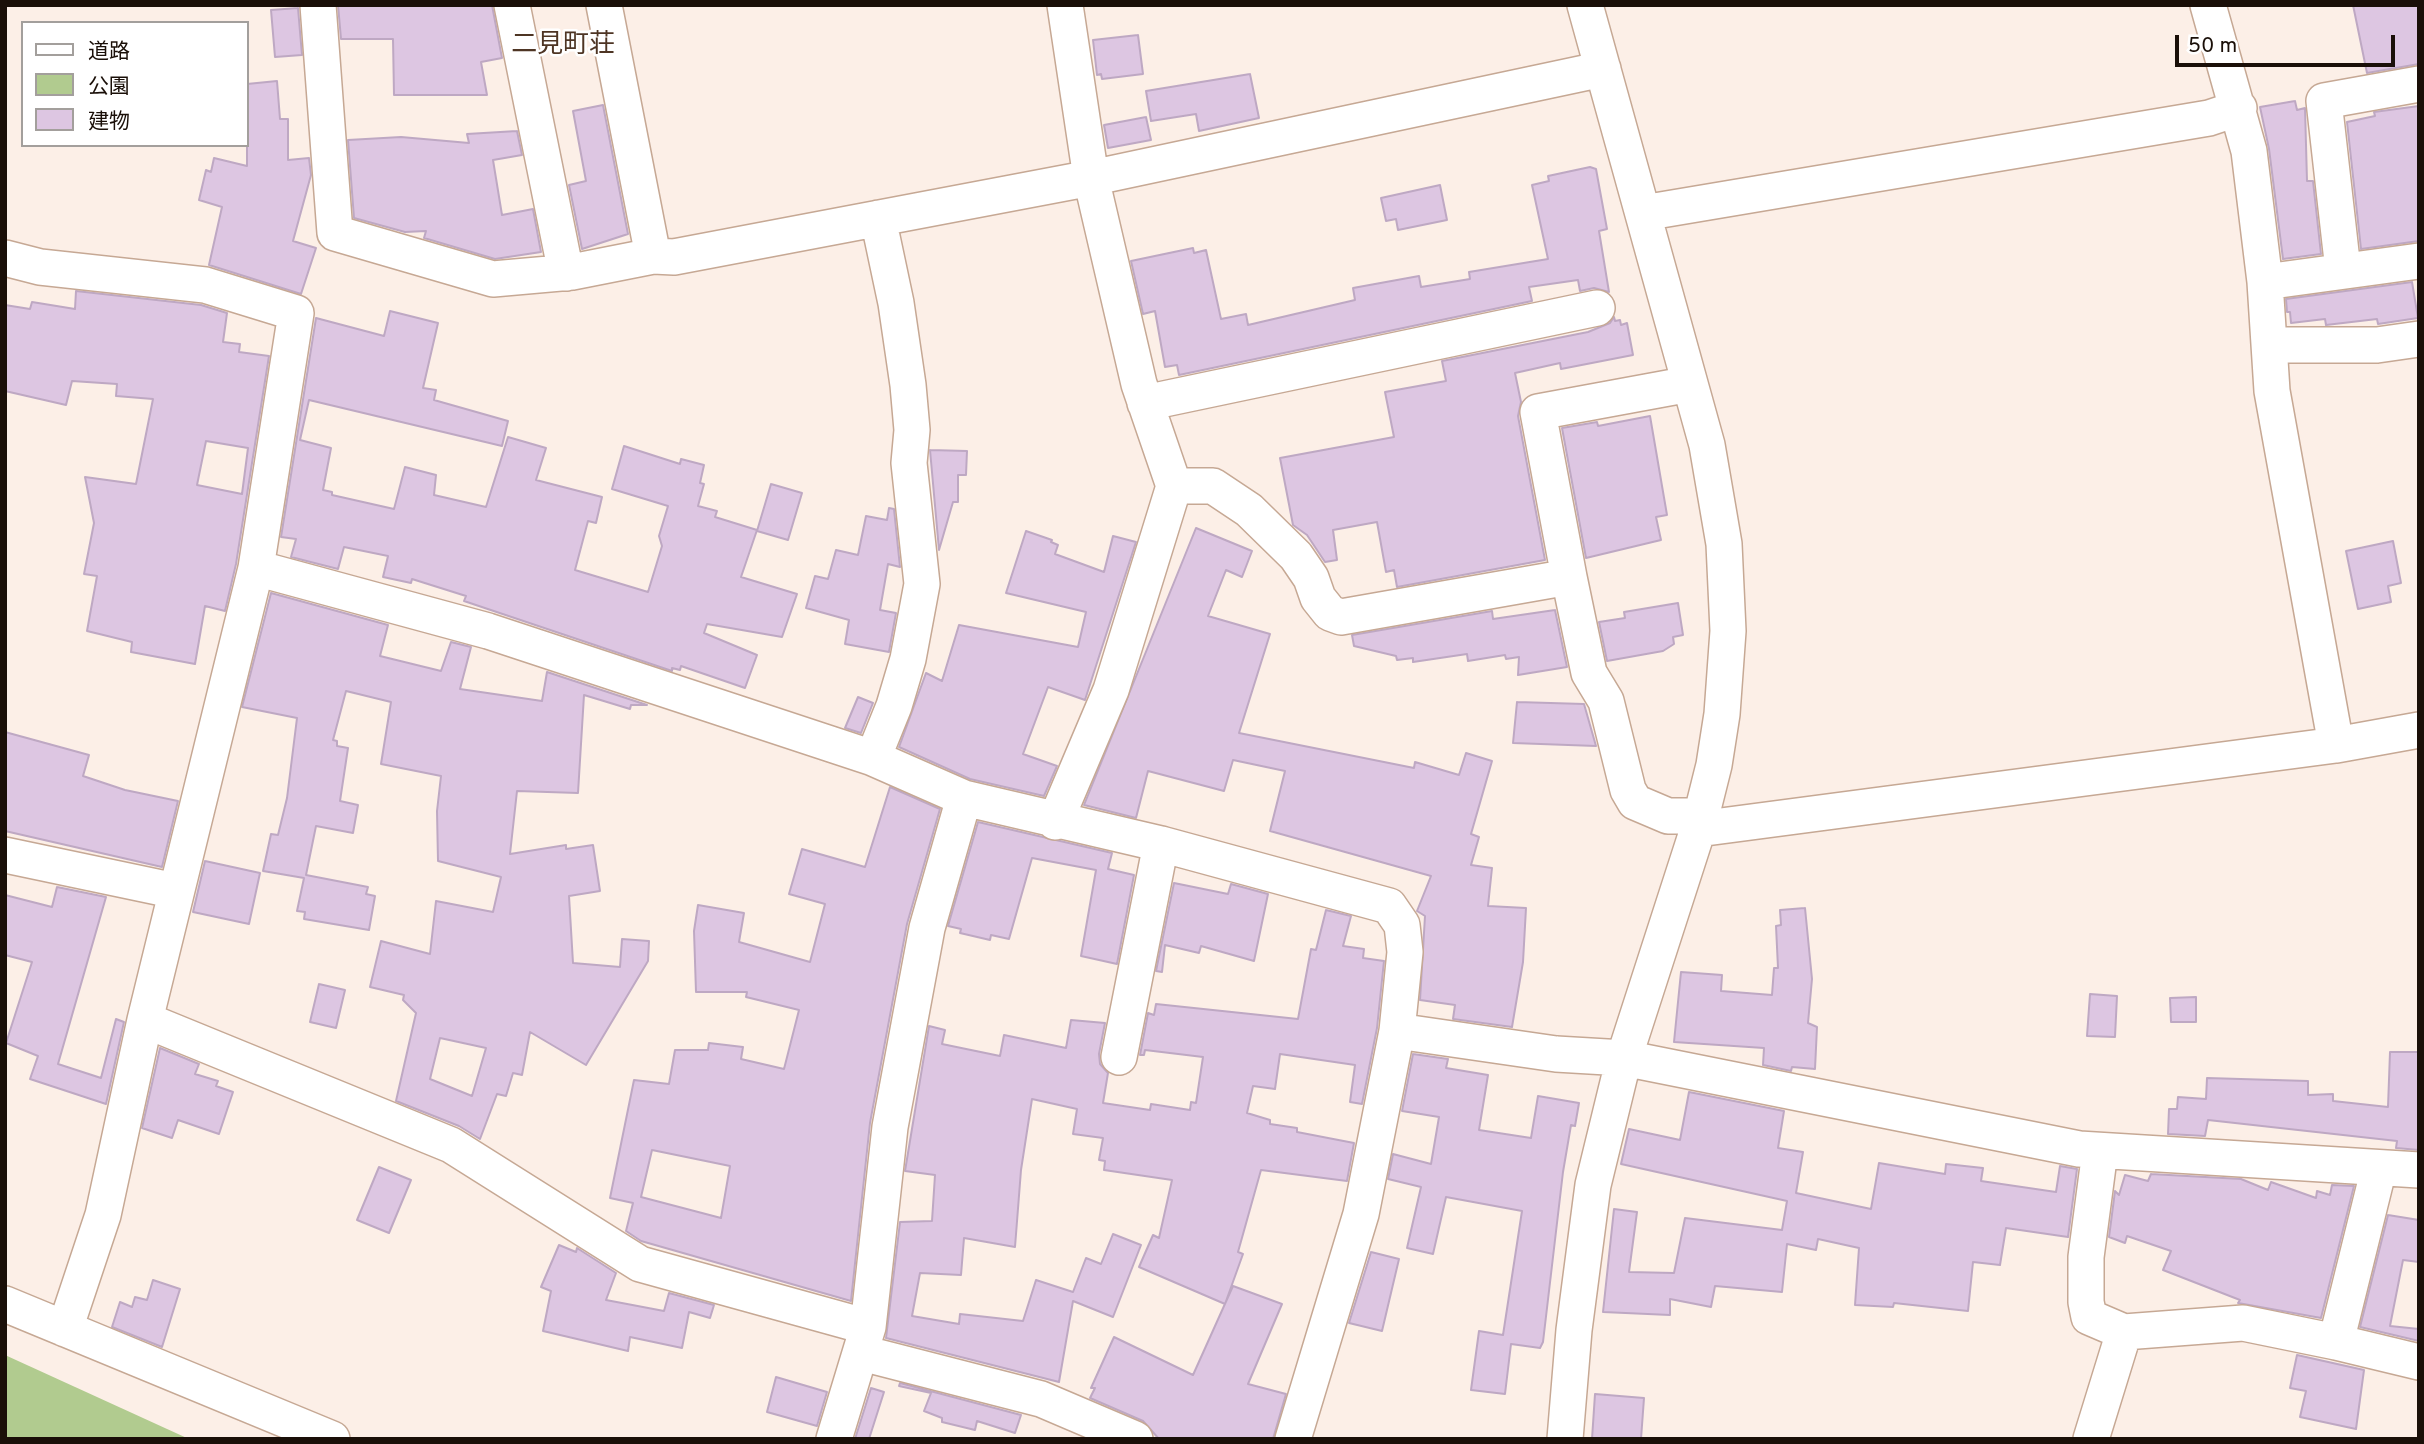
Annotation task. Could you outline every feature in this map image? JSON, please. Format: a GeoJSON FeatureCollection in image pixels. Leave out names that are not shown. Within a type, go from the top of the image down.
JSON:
{"type":"FeatureCollection","features":[{"type":"Feature","properties":{"kind":"street"},"geometry":{"type":"LineString","coordinates":[[318,5],[335,233],[493,279],[566,273],[653,256],[674,257],[1091,178],[1603,69]]}},
{"type":"Feature","properties":{"kind":"street"},"geometry":{"type":"LineString","coordinates":[[512,5],[566,273]]}},
{"type":"Feature","properties":{"kind":"street"},"geometry":{"type":"LineString","coordinates":[[604,5],[653,256]]}},
{"type":"Feature","properties":{"kind":"street"},"geometry":{"type":"LineString","coordinates":[[1055,822],[1111,690],[1174,486],[1145,403],[1091,178],[1065,5]]}},
{"type":"Feature","properties":{"kind":"street"},"geometry":{"type":"LineString","coordinates":[[1565,1439],[1593,1185],[1624,1058],[1700,822],[1723,714],[1728,597],[1724,544],[1713,474],[1585,5]]}},
{"type":"Feature","properties":{"kind":"street"},"geometry":{"type":"LineString","coordinates":[[2208,5],[2224,113],[2249,150],[2265,282],[2272,391],[2336,745]]}},
{"type":"Feature","properties":{"kind":"street"},"geometry":{"type":"LineString","coordinates":[[2343,270],[2324,101],[2419,84]]}},
{"type":"Feature","properties":{"kind":"street"},"geometry":{"type":"LineString","coordinates":[[1643,213],[2224,113]]}},
{"type":"Feature","properties":{"kind":"street"},"geometry":{"type":"LineString","coordinates":[[873,758],[894,706],[908,659],[922,584],[909,463],[912,430],[908,385],[878,218]]}},
{"type":"Feature","properties":{"kind":"street"},"geometry":{"type":"LineString","coordinates":[[5,258],[53,268],[205,285],[296,313],[256,568],[145,1020],[103,1215],[65,1329]]}},
{"type":"Feature","properties":{"kind":"street"},"geometry":{"type":"LineString","coordinates":[[2265,282],[2419,261]]}},
{"type":"Feature","properties":{"kind":"street"},"geometry":{"type":"LineString","coordinates":[[1145,403],[1597,308]]}},
{"type":"Feature","properties":{"kind":"street"},"geometry":{"type":"LineString","coordinates":[[2271,350],[2377,345],[2419,339]]}},
{"type":"Feature","properties":{"kind":"street"},"geometry":{"type":"LineString","coordinates":[[1690,384],[1538,412],[1588,673],[1606,701],[1628,789],[1634,802],[1668,816],[1700,822],[2336,745],[2419,730]]}},
{"type":"Feature","properties":{"kind":"street"},"geometry":{"type":"LineString","coordinates":[[1174,486],[1213,486],[1249,510],[1296,556],[1311,578],[1318,598],[1330,613],[1341,617],[1569,577]]}},
{"type":"Feature","properties":{"kind":"street"},"geometry":{"type":"LineString","coordinates":[[256,568],[488,631],[873,758],[964,799],[1161,845],[1389,906],[1402,925],[1405,952],[1397,1031],[1361,1214],[1293,1439]]}},
{"type":"Feature","properties":{"kind":"street"},"geometry":{"type":"LineString","coordinates":[[834,1439],[865,1340],[890,1127],[927,928],[964,799]]}},
{"type":"Feature","properties":{"kind":"street"},"geometry":{"type":"LineString","coordinates":[[1119,1057],[1161,845]]}},
{"type":"Feature","properties":{"kind":"street"},"geometry":{"type":"LineString","coordinates":[[5,855],[176,891]]}},
{"type":"Feature","properties":{"kind":"street"},"geometry":{"type":"LineString","coordinates":[[145,1020],[451,1145],[640,1265],[1041,1399],[1135,1439]]}},
{"type":"Feature","properties":{"kind":"street"},"geometry":{"type":"LineString","coordinates":[[1397,1031],[1556,1054],[1624,1058],[2080,1150],[2419,1170]]}},
{"type":"Feature","properties":{"kind":"street"},"geometry":{"type":"LineString","coordinates":[[2100,1151],[2086,1257],[2086,1303],[2089,1317],[2124,1332],[2143,1333],[2243,1323],[2419,1362]]}},
{"type":"Feature","properties":{"kind":"street"},"geometry":{"type":"LineString","coordinates":[[2336,1342],[2379,1168]]}},
{"type":"Feature","properties":{"kind":"street"},"geometry":{"type":"LineString","coordinates":[[5,1304],[332,1439]]}},
{"type":"Feature","properties":{"kind":"street"},"geometry":{"type":"LineString","coordinates":[[2091,1439],[2124,1332]]}},
{"type":"Feature","properties":{"kind":"green space"},"geometry":{"type":"Polygon","coordinates":[[[5,1355],[189,1439],[5,1439],[5,1355]]]}},
{"type":"Feature","properties":{"kind":"building"},"geometry":{"type":"Polygon","coordinates":[[[338,5],[492,5],[502,58],[481,62],[487,95],[394,95],[393,39],[341,39],[338,5]]]}},
{"type":"Feature","properties":{"kind":"building"},"geometry":{"type":"Polygon","coordinates":[[[2353,5],[2419,5],[2419,64],[2367,73],[2353,5]]]}},
{"type":"Feature","properties":{"kind":"building"},"geometry":{"type":"Polygon","coordinates":[[[298,8],[302,55],[275,57],[271,10],[298,8]]]}},
{"type":"Feature","properties":{"kind":"building"},"geometry":{"type":"Polygon","coordinates":[[[1138,35],[1143,74],[1102,79],[1101,74],[1097,75],[1093,40],[1138,35]]]}},
{"type":"Feature","properties":{"kind":"building"},"geometry":{"type":"Polygon","coordinates":[[[1250,74],[1259,118],[1199,131],[1196,114],[1151,121],[1146,91],[1250,74]]]}},
{"type":"Feature","properties":{"kind":"building"},"geometry":{"type":"Polygon","coordinates":[[[277,81],[280,119],[288,119],[288,160],[309,158],[311,175],[293,241],[316,248],[301,294],[209,265],[222,207],[199,200],[206,170],[211,172],[214,158],[247,166],[248,84],[277,81]]]}},
{"type":"Feature","properties":{"kind":"building"},"geometry":{"type":"Polygon","coordinates":[[[2295,101],[2297,110],[2305,108],[2307,181],[2313,181],[2321,254],[2283,259],[2269,149],[2260,107],[2295,101]]]}},
{"type":"Feature","properties":{"kind":"building"},"geometry":{"type":"Polygon","coordinates":[[[603,105],[628,234],[582,249],[569,185],[586,181],[573,111],[603,105]]]}},
{"type":"Feature","properties":{"kind":"building"},"geometry":{"type":"Polygon","coordinates":[[[2419,106],[2419,241],[2361,249],[2347,122],[2375,116],[2374,112],[2419,106]]]}},
{"type":"Feature","properties":{"kind":"building"},"geometry":{"type":"Polygon","coordinates":[[[1146,117],[1151,140],[1108,148],[1104,125],[1146,117]]]}},
{"type":"Feature","properties":{"kind":"building"},"geometry":{"type":"Polygon","coordinates":[[[517,131],[522,155],[493,160],[502,215],[533,209],[541,252],[495,259],[424,238],[426,231],[405,232],[354,218],[348,140],[401,137],[469,143],[467,134],[517,131]]]}},
{"type":"Feature","properties":{"kind":"building"},"geometry":{"type":"Polygon","coordinates":[[[1590,167],[1596,169],[1607,229],[1599,231],[1609,292],[1594,288],[1580,291],[1578,280],[1529,287],[1532,301],[1179,375],[1177,365],[1165,367],[1155,311],[1143,314],[1131,261],[1193,248],[1194,253],[1206,250],[1221,319],[1246,314],[1248,325],[1355,300],[1353,288],[1419,276],[1421,287],[1470,279],[1469,272],[1548,259],[1532,185],[1549,181],[1548,176],[1590,167]]]}},
{"type":"Feature","properties":{"kind":"building"},"geometry":{"type":"Polygon","coordinates":[[[1440,185],[1447,220],[1398,230],[1396,219],[1386,221],[1381,198],[1440,185]]]}},
{"type":"Feature","properties":{"kind":"building"},"geometry":{"type":"Polygon","coordinates":[[[2412,282],[2418,318],[2378,324],[2377,319],[2326,325],[2325,319],[2291,323],[2290,312],[2287,312],[2286,299],[2412,282]]]}},
{"type":"Feature","properties":{"kind":"building"},"geometry":{"type":"Polygon","coordinates":[[[76,291],[201,305],[227,313],[223,342],[240,344],[239,352],[269,356],[236,564],[225,611],[205,606],[195,664],[131,652],[132,642],[87,631],[97,576],[84,574],[94,523],[85,477],[136,484],[153,399],[116,396],[117,384],[72,381],[66,405],[5,391],[5,305],[30,309],[32,302],[75,309],[76,291]],[[206,441],[197,485],[242,494],[248,448],[206,441]]]}},
{"type":"Feature","properties":{"kind":"building"},"geometry":{"type":"Polygon","coordinates":[[[390,311],[438,323],[423,388],[436,390],[434,400],[508,421],[502,446],[309,400],[300,440],[331,448],[323,490],[332,492],[332,495],[394,509],[405,467],[436,475],[434,495],[486,507],[508,437],[546,448],[536,480],[602,497],[596,523],[588,521],[575,570],[648,592],[662,546],[659,536],[668,506],[612,489],[624,446],[680,464],[681,459],[704,465],[700,483],[704,484],[698,506],[717,511],[715,517],[757,530],[741,577],[797,594],[782,637],[707,624],[704,633],[757,655],[745,688],[681,666],[680,670],[672,668],[672,671],[464,601],[466,596],[412,579],[411,583],[383,577],[388,556],[344,547],[338,569],[291,557],[296,539],[281,537],[316,318],[384,336],[390,311]]]}},
{"type":"Feature","properties":{"kind":"building"},"geometry":{"type":"Polygon","coordinates":[[[1614,317],[1615,321],[1620,320],[1621,325],[1627,323],[1633,355],[1561,369],[1560,363],[1515,373],[1521,402],[1518,416],[1545,560],[1397,587],[1394,570],[1386,572],[1377,522],[1333,530],[1337,560],[1325,562],[1307,535],[1293,525],[1280,458],[1394,437],[1385,392],[1446,381],[1442,361],[1588,332],[1610,323],[1614,317]]]}},
{"type":"Feature","properties":{"kind":"building"},"geometry":{"type":"Polygon","coordinates":[[[1650,416],[1667,515],[1656,517],[1661,540],[1586,558],[1562,428],[1597,422],[1598,426],[1650,416]]]}},
{"type":"Feature","properties":{"kind":"building"},"geometry":{"type":"Polygon","coordinates":[[[930,450],[967,451],[966,475],[958,475],[958,502],[953,502],[939,550],[930,450]]]}},
{"type":"Feature","properties":{"kind":"building"},"geometry":{"type":"Polygon","coordinates":[[[771,484],[802,493],[788,540],[757,531],[771,484]]]}},
{"type":"Feature","properties":{"kind":"building"},"geometry":{"type":"Polygon","coordinates":[[[889,508],[894,509],[900,567],[888,564],[880,610],[896,613],[889,652],[845,644],[849,620],[806,608],[815,576],[828,579],[836,550],[858,555],[866,516],[887,520],[889,508]]]}},
{"type":"Feature","properties":{"kind":"building"},"geometry":{"type":"Polygon","coordinates":[[[1196,528],[1252,551],[1242,577],[1226,570],[1208,616],[1270,634],[1239,733],[1414,768],[1415,762],[1459,775],[1466,753],[1492,761],[1471,834],[1479,837],[1471,865],[1492,868],[1488,906],[1526,908],[1523,962],[1512,1027],[1453,1019],[1455,1005],[1420,1000],[1425,916],[1417,911],[1431,876],[1270,831],[1285,771],[1233,760],[1224,791],[1148,771],[1136,818],[1084,805],[1196,528]]]}},
{"type":"Feature","properties":{"kind":"building"},"geometry":{"type":"Polygon","coordinates":[[[1026,531],[1052,540],[1051,542],[1058,545],[1055,554],[1104,572],[1113,536],[1136,542],[1085,700],[1048,687],[1023,754],[1057,766],[1044,796],[970,779],[899,747],[926,673],[942,681],[959,625],[1078,647],[1086,612],[1006,593],[1026,531]]]}},
{"type":"Feature","properties":{"kind":"building"},"geometry":{"type":"Polygon","coordinates":[[[2393,541],[2401,583],[2388,586],[2391,602],[2358,609],[2346,551],[2393,541]]]}},
{"type":"Feature","properties":{"kind":"building"},"geometry":{"type":"Polygon","coordinates":[[[271,593],[388,625],[380,656],[441,671],[451,642],[471,647],[460,689],[542,701],[547,672],[647,705],[631,705],[630,709],[584,695],[578,793],[517,791],[510,854],[566,845],[566,849],[593,845],[600,891],[569,896],[573,963],[620,967],[622,939],[649,941],[648,961],[586,1065],[530,1032],[522,1075],[513,1073],[506,1096],[497,1094],[480,1139],[459,1126],[396,1101],[416,1013],[403,1000],[404,995],[370,987],[381,941],[430,954],[436,901],[493,912],[501,877],[438,861],[437,811],[441,776],[381,764],[391,702],[346,691],[333,740],[337,741],[337,746],[348,748],[340,801],[358,805],[353,833],[316,826],[306,875],[368,887],[366,894],[375,896],[369,930],[304,919],[305,912],[297,911],[304,878],[263,871],[271,834],[278,835],[287,798],[297,718],[242,707],[271,593]],[[440,1038],[430,1079],[472,1096],[486,1048],[440,1038]]]}},
{"type":"Feature","properties":{"kind":"building"},"geometry":{"type":"Polygon","coordinates":[[[1678,603],[1683,635],[1673,637],[1674,644],[1663,651],[1607,661],[1599,622],[1625,618],[1624,612],[1678,603]]]}},
{"type":"Feature","properties":{"kind":"building"},"geometry":{"type":"Polygon","coordinates":[[[1555,610],[1567,667],[1518,675],[1519,657],[1506,659],[1505,655],[1468,661],[1467,654],[1413,662],[1413,658],[1397,660],[1396,656],[1354,646],[1352,635],[1492,611],[1493,619],[1555,610]]]}},
{"type":"Feature","properties":{"kind":"building"},"geometry":{"type":"Polygon","coordinates":[[[858,697],[873,703],[861,733],[845,728],[858,697]]]}},
{"type":"Feature","properties":{"kind":"building"},"geometry":{"type":"Polygon","coordinates":[[[1517,702],[1584,704],[1596,746],[1513,743],[1517,702]]]}},
{"type":"Feature","properties":{"kind":"building"},"geometry":{"type":"Polygon","coordinates":[[[5,732],[89,755],[83,776],[125,790],[178,801],[162,867],[5,831],[5,732]]]}},
{"type":"Feature","properties":{"kind":"building"},"geometry":{"type":"Polygon","coordinates":[[[890,787],[940,809],[907,924],[870,1123],[851,1301],[641,1241],[626,1231],[633,1203],[610,1198],[634,1080],[669,1084],[675,1050],[708,1050],[709,1043],[743,1047],[741,1059],[784,1069],[799,1010],[746,997],[747,992],[696,992],[694,931],[698,905],[744,913],[739,942],[810,962],[825,904],[789,894],[802,849],[865,867],[890,787]],[[652,1150],[641,1197],[721,1218],[730,1166],[652,1150]]]}},
{"type":"Feature","properties":{"kind":"building"},"geometry":{"type":"Polygon","coordinates":[[[978,822],[1112,853],[1108,869],[1134,875],[1117,964],[1081,956],[1096,870],[1032,858],[1009,939],[991,935],[990,940],[960,933],[961,929],[948,926],[978,822]]]}},
{"type":"Feature","properties":{"kind":"building"},"geometry":{"type":"Polygon","coordinates":[[[205,861],[260,873],[249,924],[193,912],[205,861]]]}},
{"type":"Feature","properties":{"kind":"building"},"geometry":{"type":"Polygon","coordinates":[[[1174,883],[1228,894],[1231,884],[1268,894],[1254,961],[1201,946],[1199,953],[1165,945],[1162,972],[1156,971],[1174,883]]]}},
{"type":"Feature","properties":{"kind":"building"},"geometry":{"type":"Polygon","coordinates":[[[57,887],[106,897],[58,1064],[101,1078],[116,1019],[124,1022],[106,1104],[30,1079],[38,1056],[6,1043],[32,962],[5,955],[5,895],[52,907],[57,887]]]}},
{"type":"Feature","properties":{"kind":"building"},"geometry":{"type":"Polygon","coordinates":[[[1805,908],[1812,979],[1808,1023],[1817,1027],[1815,1069],[1792,1067],[1791,1071],[1763,1065],[1764,1048],[1674,1042],[1681,972],[1722,975],[1721,991],[1772,995],[1774,968],[1778,968],[1776,926],[1781,925],[1780,910],[1805,908]]]}},
{"type":"Feature","properties":{"kind":"building"},"geometry":{"type":"Polygon","coordinates":[[[1326,910],[1351,916],[1343,946],[1364,949],[1363,958],[1384,961],[1377,1028],[1362,1104],[1350,1102],[1355,1065],[1280,1054],[1275,1089],[1253,1086],[1247,1113],[1270,1120],[1270,1124],[1297,1128],[1297,1132],[1354,1143],[1347,1181],[1261,1170],[1238,1252],[1243,1254],[1225,1304],[1139,1267],[1153,1235],[1159,1238],[1172,1180],[1104,1170],[1105,1161],[1099,1160],[1103,1138],[1073,1134],[1077,1109],[1032,1099],[1021,1170],[1015,1247],[964,1238],[961,1275],[920,1273],[912,1316],[959,1324],[960,1314],[1023,1321],[1036,1280],[1073,1292],[1086,1258],[1101,1264],[1113,1234],[1141,1245],[1113,1317],[1073,1301],[1059,1382],[886,1338],[900,1222],[932,1221],[935,1175],[905,1171],[929,1026],[945,1030],[942,1044],[1000,1056],[1004,1035],[1066,1048],[1071,1020],[1105,1023],[1099,1054],[1100,1064],[1108,1073],[1103,1103],[1150,1110],[1151,1104],[1190,1110],[1191,1102],[1196,1103],[1203,1057],[1145,1050],[1144,1055],[1140,1055],[1148,1013],[1154,1015],[1156,1004],[1298,1019],[1311,949],[1316,950],[1326,910]]]}},
{"type":"Feature","properties":{"kind":"building"},"geometry":{"type":"Polygon","coordinates":[[[319,984],[345,990],[336,1028],[310,1022],[319,984]]]}},
{"type":"Feature","properties":{"kind":"building"},"geometry":{"type":"Polygon","coordinates":[[[2090,994],[2117,996],[2115,1037],[2087,1036],[2090,994]]]}},
{"type":"Feature","properties":{"kind":"building"},"geometry":{"type":"Polygon","coordinates":[[[2196,997],[2196,1022],[2171,1022],[2170,998],[2196,997]]]}},
{"type":"Feature","properties":{"kind":"building"},"geometry":{"type":"Polygon","coordinates":[[[160,1048],[199,1064],[195,1074],[218,1081],[216,1086],[233,1092],[219,1134],[178,1120],[172,1138],[142,1128],[160,1048]]]}},
{"type":"Feature","properties":{"kind":"building"},"geometry":{"type":"Polygon","coordinates":[[[2390,1052],[2419,1052],[2419,1150],[2396,1148],[2397,1141],[2208,1120],[2205,1136],[2168,1134],[2169,1109],[2177,1109],[2178,1097],[2206,1099],[2207,1078],[2308,1081],[2308,1095],[2333,1094],[2333,1101],[2388,1107],[2390,1052]]]}},
{"type":"Feature","properties":{"kind":"building"},"geometry":{"type":"Polygon","coordinates":[[[1413,1054],[1448,1059],[1446,1068],[1488,1075],[1479,1130],[1531,1138],[1538,1096],[1579,1103],[1575,1126],[1571,1125],[1563,1172],[1543,1342],[1540,1348],[1511,1344],[1505,1394],[1471,1390],[1479,1331],[1503,1335],[1522,1211],[1446,1197],[1433,1254],[1407,1248],[1421,1187],[1388,1179],[1393,1154],[1431,1164],[1439,1117],[1402,1111],[1413,1054]]]}},
{"type":"Feature","properties":{"kind":"building"},"geometry":{"type":"Polygon","coordinates":[[[1689,1092],[1784,1111],[1778,1148],[1803,1152],[1796,1193],[1871,1209],[1879,1163],[1945,1174],[1946,1164],[1983,1168],[1981,1181],[2056,1192],[2060,1166],[2077,1169],[2068,1237],[2006,1228],[2000,1265],[1973,1262],[1968,1311],[1894,1303],[1893,1307],[1855,1305],[1859,1248],[1818,1239],[1816,1250],[1787,1244],[1782,1292],[1715,1286],[1711,1307],[1670,1299],[1670,1315],[1603,1312],[1614,1209],[1637,1212],[1629,1272],[1674,1273],[1685,1218],[1782,1230],[1787,1201],[1621,1164],[1629,1129],[1680,1140],[1689,1092]]]}},
{"type":"Feature","properties":{"kind":"building"},"geometry":{"type":"Polygon","coordinates":[[[379,1167],[411,1180],[389,1233],[357,1220],[379,1167]]]}},
{"type":"Feature","properties":{"kind":"building"},"geometry":{"type":"Polygon","coordinates":[[[2151,1174],[2241,1179],[2268,1190],[2271,1182],[2316,1198],[2317,1191],[2330,1195],[2332,1185],[2354,1186],[2321,1318],[2238,1303],[2240,1300],[2163,1270],[2171,1251],[2127,1236],[2125,1243],[2109,1237],[2115,1191],[2119,1195],[2125,1175],[2148,1181],[2151,1174]]]}},
{"type":"Feature","properties":{"kind":"building"},"geometry":{"type":"Polygon","coordinates":[[[2388,1215],[2419,1220],[2419,1262],[2403,1260],[2390,1326],[2419,1329],[2419,1341],[2360,1327],[2388,1215]]]}},
{"type":"Feature","properties":{"kind":"building"},"geometry":{"type":"Polygon","coordinates":[[[559,1245],[576,1252],[577,1248],[616,1273],[606,1300],[664,1311],[669,1293],[714,1305],[710,1318],[689,1312],[682,1348],[630,1337],[628,1351],[543,1331],[551,1291],[541,1287],[559,1245]]]}},
{"type":"Feature","properties":{"kind":"building"},"geometry":{"type":"Polygon","coordinates":[[[1371,1252],[1399,1259],[1382,1331],[1349,1323],[1371,1252]]]}},
{"type":"Feature","properties":{"kind":"building"},"geometry":{"type":"Polygon","coordinates":[[[153,1280],[180,1289],[162,1347],[112,1327],[120,1302],[132,1307],[135,1297],[147,1300],[153,1280]]]}},
{"type":"Feature","properties":{"kind":"building"},"geometry":{"type":"Polygon","coordinates":[[[1233,1286],[1282,1304],[1248,1384],[1286,1394],[1273,1439],[1159,1439],[1143,1421],[1090,1398],[1095,1388],[1091,1388],[1114,1337],[1193,1375],[1233,1286]]]}},
{"type":"Feature","properties":{"kind":"building"},"geometry":{"type":"Polygon","coordinates":[[[2297,1355],[2364,1370],[2356,1429],[2300,1417],[2306,1391],[2290,1388],[2297,1355]]]}},
{"type":"Feature","properties":{"kind":"building"},"geometry":{"type":"Polygon","coordinates":[[[776,1377],[827,1392],[817,1426],[767,1412],[776,1377]]]}},
{"type":"Feature","properties":{"kind":"building"},"geometry":{"type":"Polygon","coordinates":[[[900,1383],[1021,1415],[1015,1433],[977,1421],[975,1430],[942,1422],[942,1418],[924,1411],[931,1393],[899,1386],[900,1383]]]}},
{"type":"Feature","properties":{"kind":"building"},"geometry":{"type":"Polygon","coordinates":[[[871,1388],[884,1392],[869,1439],[855,1439],[871,1388]]]}},
{"type":"Feature","properties":{"kind":"building"},"geometry":{"type":"Polygon","coordinates":[[[1595,1394],[1644,1398],[1641,1439],[1592,1439],[1595,1394]]]}},
{"type":"Feature","properties":{"kind":"district","name":"二見町荘"},"geometry":{"type":"Point","coordinates":[563,47]}}]}
